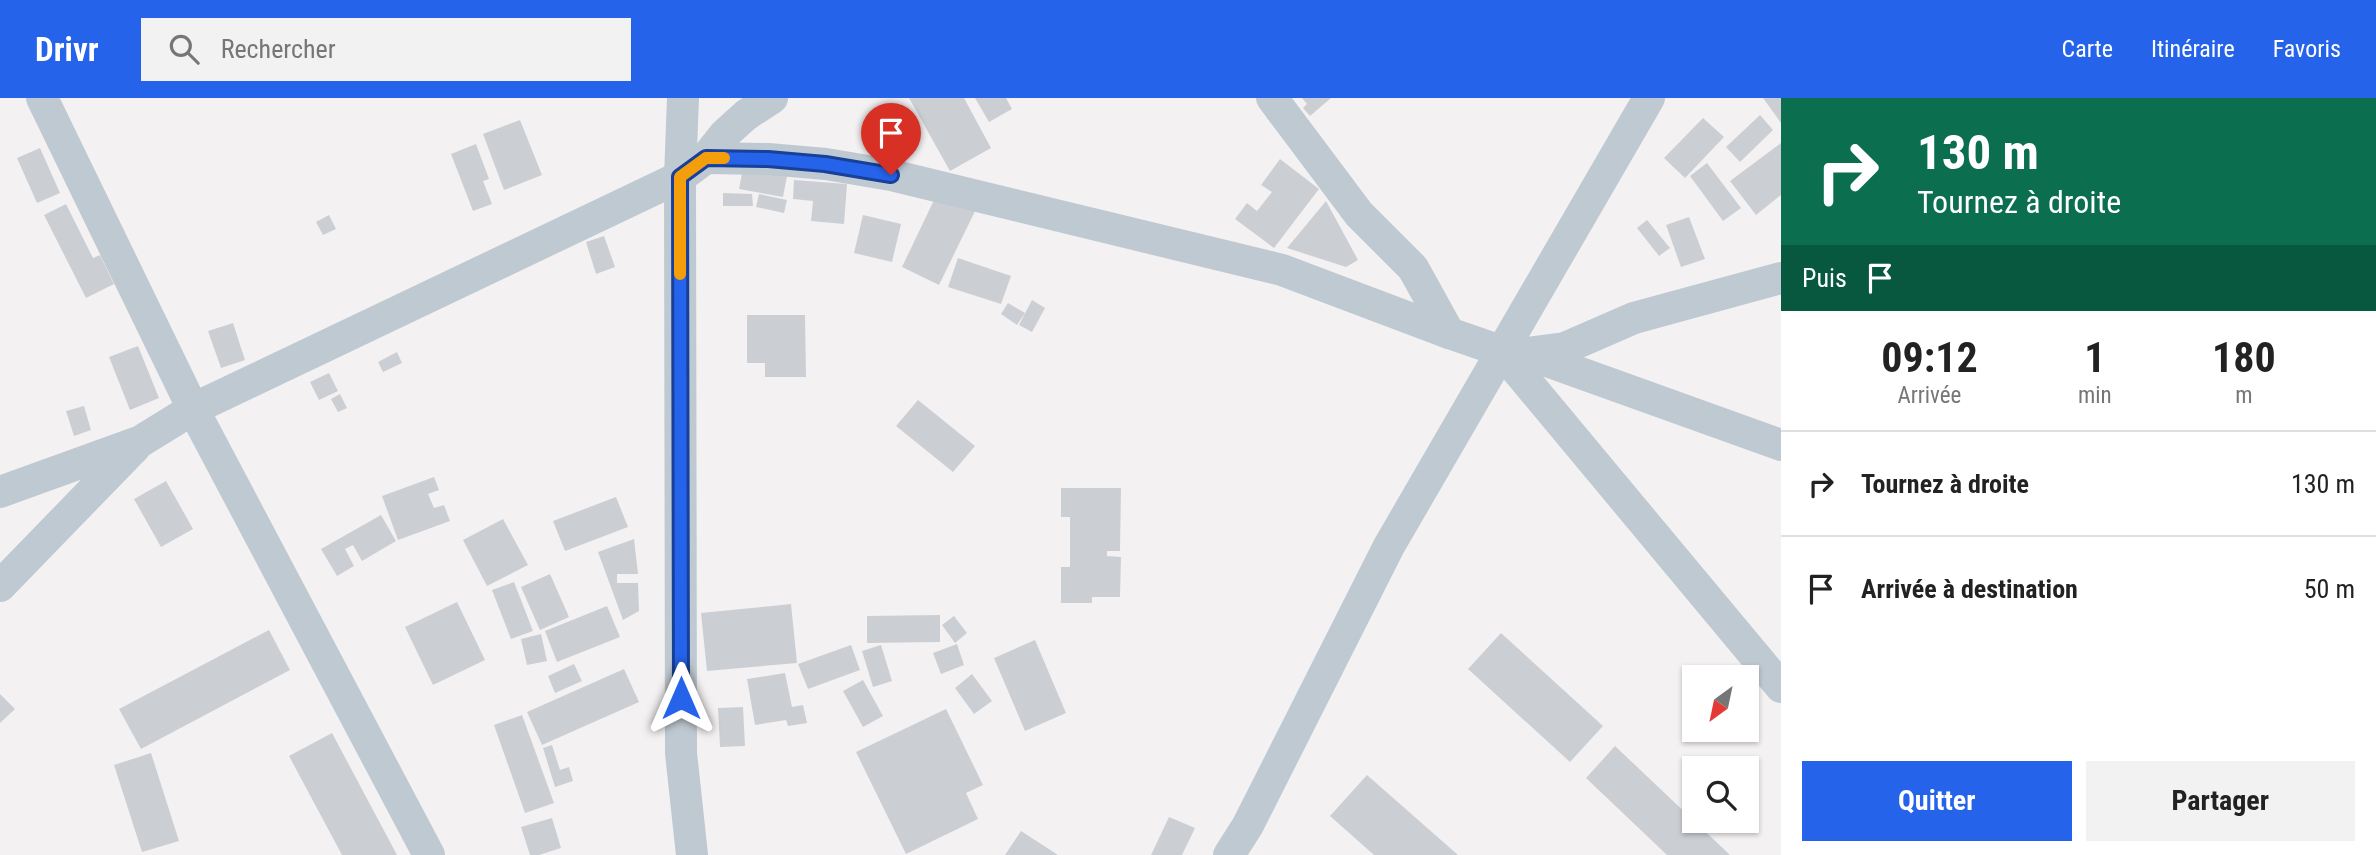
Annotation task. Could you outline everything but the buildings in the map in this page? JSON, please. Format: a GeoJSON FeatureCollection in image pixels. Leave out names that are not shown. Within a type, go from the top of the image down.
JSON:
{"type":"FeatureCollection","features":[{"type":"Feature","properties":{"kind":"street"},"geometry":{"type":"LineString","coordinates":[[42,98],[193,409],[429,855]]}},
{"type":"Feature","properties":{"kind":"street"},"geometry":{"type":"LineString","coordinates":[[684,98],[680,177],[681,753],[692,855]]}},
{"type":"Feature","properties":{"kind":"street"},"geometry":{"type":"LineString","coordinates":[[0,492],[141,441],[193,409],[680,177],[706,158],[725,134],[746,115],[772,98]]}},
{"type":"Feature","properties":{"kind":"street"},"geometry":{"type":"LineString","coordinates":[[1272,98],[1359,215],[1413,268],[1449,333]]}},
{"type":"Feature","properties":{"kind":"street"},"geometry":{"type":"LineString","coordinates":[[1229,855],[1248,825],[1389,546],[1513,352],[1649,98]]}},
{"type":"Feature","properties":{"kind":"street"},"geometry":{"type":"LineString","coordinates":[[706,158],[768,159],[825,164],[904,178],[1282,270],[1449,333],[1513,352],[1781,445]]}},
{"type":"Feature","properties":{"kind":"street"},"geometry":{"type":"LineString","coordinates":[[1513,352],[1565,348],[1634,318],[1781,278]]}},
{"type":"Feature","properties":{"kind":"street"},"geometry":{"type":"LineString","coordinates":[[1513,352],[1781,687]]}},
{"type":"Feature","properties":{"kind":"street"},"geometry":{"type":"LineString","coordinates":[[0,586],[141,441]]}},
{"type":"Feature","properties":{"kind":"slow traffic"},"geometry":{"type":"LineString","coordinates":[[680,274],[680,177],[706,158],[724,158]]}},
{"type":"Feature","properties":{"kind":"route"},"geometry":{"type":"LineString","coordinates":[[681,698],[680,177],[706,158],[768,159],[825,164],[891,175]]}}]}
